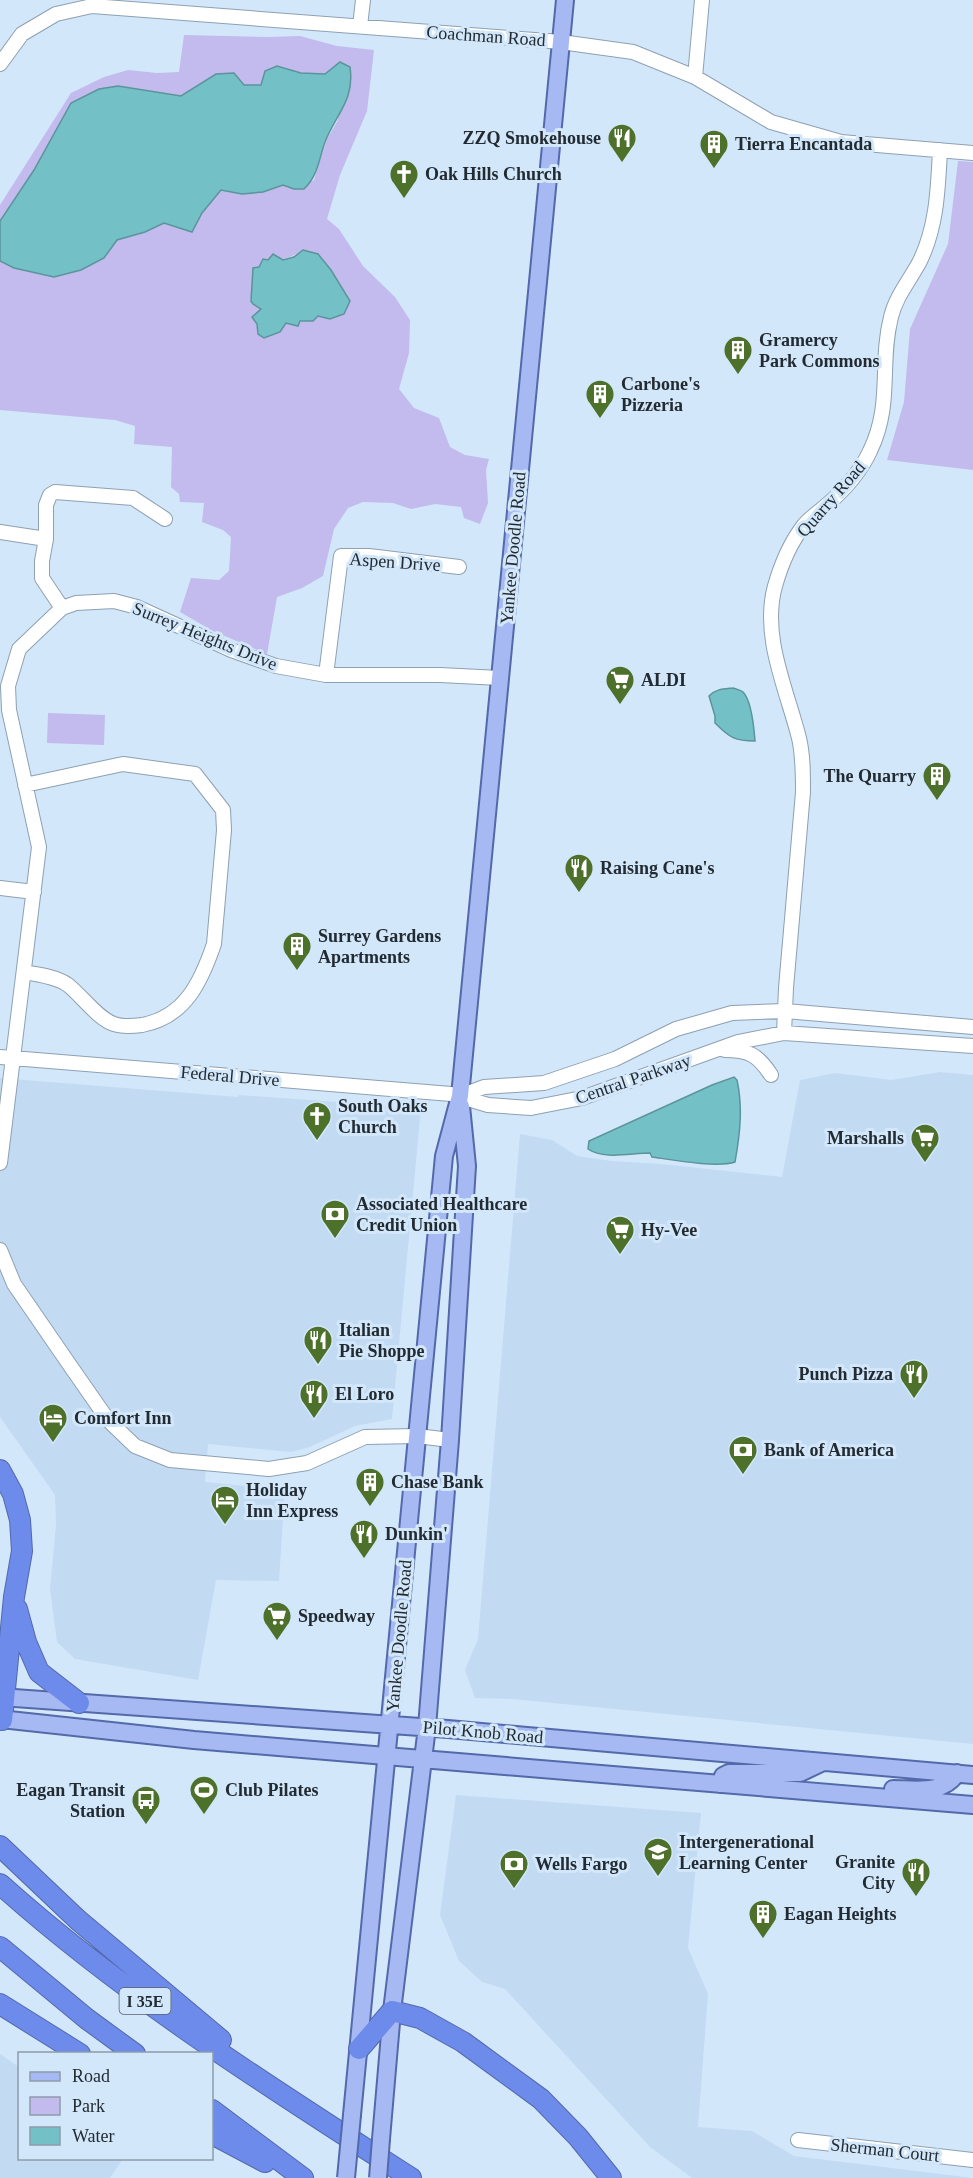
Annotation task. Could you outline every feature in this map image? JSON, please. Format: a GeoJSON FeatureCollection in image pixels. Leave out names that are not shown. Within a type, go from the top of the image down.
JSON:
{"type":"FeatureCollection","features":[{"type":"Feature","properties":{"kind":"highway"},"geometry":{"type":"LineString","coordinates":[[0,1470],[13,1494],[20,1520],[22,1551],[14,1598],[1,1719]]}},
{"type":"Feature","properties":{"kind":"highway"},"geometry":{"type":"LineString","coordinates":[[14,1598],[26,1642],[39,1672],[79,1703]]}},
{"type":"Feature","properties":{"kind":"highway"},"geometry":{"type":"LineString","coordinates":[[0,1846],[78,1920],[299,2105]]}},
{"type":"Feature","properties":{"kind":"highway","name":"I 35E"},"geometry":{"type":"LineString","coordinates":[[0,1884],[37,1917],[162,2014],[411,2178]]}},
{"type":"Feature","properties":{"kind":"highway","name":"I 35E"},"geometry":{"type":"LineString","coordinates":[[0,1947],[87,2019],[132,2052]]}},
{"type":"Feature","properties":{"kind":"highway"},"geometry":{"type":"LineString","coordinates":[[0,2004],[77,2052]]}},
{"type":"Feature","properties":{"kind":"highway"},"geometry":{"type":"LineString","coordinates":[[359,2049],[392,2011],[420,2018],[464,2042],[541,2099],[578,2136],[611,2178]]}},
{"type":"Feature","properties":{"kind":"highway"},"geometry":{"type":"LineString","coordinates":[[0,2019],[54,2052]]}},
{"type":"Feature","properties":{"kind":"highway"},"geometry":{"type":"LineString","coordinates":[[213,2111],[303,2178]]}},
{"type":"Feature","properties":{"kind":"highway"},"geometry":{"type":"LineString","coordinates":[[213,2135],[295,2178]]}},
{"type":"Feature","properties":{"kind":"main road","name":"Yankee Doodle Road"},"geometry":{"type":"LineString","coordinates":[[346,2178],[444,1156],[460,1096],[565,0]]}},
{"type":"Feature","properties":{"kind":"main road","name":"Yankee Doodle Road"},"geometry":{"type":"LineString","coordinates":[[378,2178],[392,2011],[427,1727],[450,1440],[466,1166],[460,1096]]}},
{"type":"Feature","properties":{"kind":"main road","name":"Pilot Knob Road"},"geometry":{"type":"LineString","coordinates":[[2,1697],[427,1727],[965,1774]]}},
{"type":"Feature","properties":{"kind":"main road","name":"Pilot Knob Road"},"geometry":{"type":"LineString","coordinates":[[1,1719],[194,1740],[973,1805]]}},
{"type":"Feature","properties":{"kind":"main road","name":"Pilot Knob Road"},"geometry":{"type":"LineString","coordinates":[[720,1784],[723,1776],[729,1773],[800,1773],[822,1763]]}},
{"type":"Feature","properties":{"kind":"main road","name":"Pilot Knob Road"},"geometry":{"type":"LineString","coordinates":[[784,1790],[827,1786],[889,1790],[936,1788],[965,1774]]}},
{"type":"Feature","properties":{"kind":"street"},"geometry":{"type":"LineString","coordinates":[[360,26],[363,0]]}},
{"type":"Feature","properties":{"kind":"street"},"geometry":{"type":"LineString","coordinates":[[695,77],[702,0]]}},
{"type":"Feature","properties":{"kind":"street","name":"Coachman Road"},"geometry":{"type":"LineString","coordinates":[[0,64],[22,34],[56,14],[92,6],[128,4],[561,42],[633,52],[695,77],[771,122],[841,142],[973,153]]}},
{"type":"Feature","properties":{"kind":"street","name":"Quarry Road"},"geometry":{"type":"LineString","coordinates":[[784,1033],[803,792],[803,761],[775,650],[771,612],[774,588],[786,553],[804,525],[848,483],[870,453],[882,422],[886,391],[886,353],[891,317],[901,291],[920,261],[933,229],[940,150]]}},
{"type":"Feature","properties":{"kind":"street"},"geometry":{"type":"LineString","coordinates":[[0,1163],[7,1058],[24,972],[39,847],[9,710],[8,686],[18,649],[62,608],[42,578],[46,539],[45,506],[50,495],[55,492],[133,498],[165,519]]}},
{"type":"Feature","properties":{"kind":"street"},"geometry":{"type":"LineString","coordinates":[[0,532],[46,539]]}},
{"type":"Feature","properties":{"kind":"street","name":"Aspen Drive"},"geometry":{"type":"LineString","coordinates":[[326,675],[341,556],[369,556],[459,567]]}},
{"type":"Feature","properties":{"kind":"street","name":"Surrey Heights Drive"},"geometry":{"type":"LineString","coordinates":[[62,608],[76,603],[114,601],[137,607],[260,661],[326,675],[440,675],[491,680],[500,678]]}},
{"type":"Feature","properties":{"kind":"street"},"geometry":{"type":"LineString","coordinates":[[24,972],[67,984],[85,1003],[113,1024],[135,1026],[159,1022],[183,1004],[193,991],[202,977],[214,944],[224,830],[222,810],[195,774],[123,764],[25,785]]}},
{"type":"Feature","properties":{"kind":"street"},"geometry":{"type":"LineString","coordinates":[[0,888],[34,892]]}},
{"type":"Feature","properties":{"kind":"street","name":"Central Parkway"},"geometry":{"type":"LineString","coordinates":[[460,1096],[483,1087],[544,1083],[615,1059],[676,1029],[732,1013],[785,1011],[973,1027]]}},
{"type":"Feature","properties":{"kind":"street","name":"Central Parkway"},"geometry":{"type":"LineString","coordinates":[[460,1096],[488,1105],[531,1108],[582,1098],[738,1042],[784,1033],[973,1046]]}},
{"type":"Feature","properties":{"kind":"street"},"geometry":{"type":"LineString","coordinates":[[714,1050],[749,1052],[766,1067],[771,1075]]}},
{"type":"Feature","properties":{"kind":"street","name":"Federal Drive"},"geometry":{"type":"LineString","coordinates":[[7,1058],[460,1096]]}},
{"type":"Feature","properties":{"kind":"street"},"geometry":{"type":"LineString","coordinates":[[0,1250],[14,1284],[69,1364],[108,1420],[135,1446],[170,1460],[269,1469],[307,1463],[365,1437],[417,1436],[450,1440]]}},
{"type":"Feature","properties":{"kind":"street","name":"Sherman Court"},"geometry":{"type":"LineString","coordinates":[[798,2140],[973,2160]]}},
{"type":"Feature","properties":{"kind":"shaded area"},"geometry":{"type":"Polygon","coordinates":[[[940,1072],[973,1075],[973,1744],[512,1699],[475,1698],[465,1670],[478,1639],[520,1134],[552,1140],[577,1156],[782,1177],[800,1080],[835,1073],[891,1080],[940,1072]]]}},
{"type":"Feature","properties":{"kind":"shaded area"},"geometry":{"type":"Polygon","coordinates":[[[0,1078],[238,1097],[239,1095],[421,1108],[392,1419],[355,1426],[310,1447],[291,1452],[208,1444],[205,1482],[285,1490],[279,1581],[216,1580],[198,1680],[75,1659],[57,1642],[50,1589],[56,1524],[55,1495],[0,1417],[0,1078]]]}},
{"type":"Feature","properties":{"kind":"shaded area"},"geometry":{"type":"Polygon","coordinates":[[[456,1795],[701,1813],[688,1948],[708,1994],[698,2127],[752,2131],[794,2156],[973,2178],[692,2178],[650,2147],[505,1989],[482,1982],[459,1961],[440,1915],[456,1795]]]}},
{"type":"Feature","properties":{"kind":"shaded area"},"geometry":{"type":"Polygon","coordinates":[[[0,2054],[18,2066],[18,2160],[122,2160],[110,2178],[0,2178],[0,2054]]]}},
{"type":"Feature","properties":{"kind":"green space"},"geometry":{"type":"Polygon","coordinates":[[[184,35],[300,36],[337,46],[374,50],[367,111],[340,175],[327,219],[339,229],[363,266],[395,297],[410,320],[409,353],[399,389],[414,408],[439,418],[450,447],[465,455],[489,459],[486,470],[488,503],[480,524],[464,518],[461,507],[435,504],[411,509],[393,503],[363,502],[348,508],[334,529],[323,576],[302,588],[277,597],[267,654],[213,631],[180,612],[191,578],[219,580],[229,571],[231,537],[223,530],[202,522],[204,503],[180,502],[179,494],[171,487],[172,447],[134,444],[135,426],[115,420],[0,410],[0,261],[14,268],[54,277],[81,270],[104,258],[117,240],[145,232],[164,223],[192,232],[202,213],[221,190],[252,192],[283,185],[294,189],[314,180],[327,139],[338,120],[340,62],[325,74],[301,73],[277,66],[265,71],[261,85],[245,85],[216,74],[181,96],[118,86],[71,103],[34,170],[0,221],[0,205],[71,93],[104,77],[128,70],[157,73],[179,72],[184,35]],[[303,250],[286,258],[268,260],[256,280],[253,291],[253,304],[262,309],[252,318],[257,324],[283,326],[286,323],[298,326],[300,322],[313,321],[318,316],[330,319],[350,301],[318,254],[303,250]]]}},
{"type":"Feature","properties":{"kind":"green space"},"geometry":{"type":"Polygon","coordinates":[[[958,161],[973,162],[973,470],[887,460],[904,402],[910,329],[948,244],[958,161]]]}},
{"type":"Feature","properties":{"kind":"green space"},"geometry":{"type":"Polygon","coordinates":[[[48,713],[105,715],[104,745],[47,743],[48,713]]]}},
{"type":"Feature","properties":{"kind":"water"},"geometry":{"type":"Polygon","coordinates":[[[340,62],[350,67],[350,89],[344,106],[329,132],[315,173],[304,189],[294,189],[283,185],[263,192],[242,194],[221,190],[202,213],[192,232],[164,223],[145,232],[117,240],[104,258],[81,270],[54,277],[14,268],[0,261],[0,221],[34,170],[71,103],[99,89],[118,86],[181,96],[216,74],[234,73],[244,85],[261,85],[265,71],[277,66],[301,73],[325,74],[340,62]]]}},
{"type":"Feature","properties":{"kind":"water"},"geometry":{"type":"Polygon","coordinates":[[[303,250],[318,254],[350,301],[344,314],[330,319],[318,316],[313,321],[300,321],[298,326],[286,323],[280,332],[264,338],[258,334],[257,324],[252,317],[261,309],[251,301],[253,268],[259,267],[263,259],[268,260],[273,254],[283,260],[294,257],[303,250]]]}},
{"type":"Feature","properties":{"kind":"water"},"geometry":{"type":"Polygon","coordinates":[[[733,688],[743,692],[749,702],[755,741],[733,738],[715,723],[709,696],[723,689],[733,688]]]}},
{"type":"Feature","properties":{"kind":"water"},"geometry":{"type":"Polygon","coordinates":[[[734,1077],[739,1090],[740,1111],[735,1162],[695,1163],[652,1157],[650,1153],[610,1155],[588,1149],[589,1141],[734,1077]]]}},
{"type":"Feature","properties":{"kind":"place","name":"ZZQ Smokehouse"},"geometry":{"type":"Point","coordinates":[622,164]}},
{"type":"Feature","properties":{"kind":"place","name":"Tierra Encantada"},"geometry":{"type":"Point","coordinates":[714,170]}},
{"type":"Feature","properties":{"kind":"place","name":"Oak Hills Church"},"geometry":{"type":"Point","coordinates":[404,200]}},
{"type":"Feature","properties":{"kind":"place","name":"Gramercy Park Commons"},"geometry":{"type":"Point","coordinates":[738,376]}},
{"type":"Feature","properties":{"kind":"place","name":"Carbone's Pizzeria"},"geometry":{"type":"Point","coordinates":[600,420]}},
{"type":"Feature","properties":{"kind":"place","name":"ALDI"},"geometry":{"type":"Point","coordinates":[620,706]}},
{"type":"Feature","properties":{"kind":"place","name":"The Quarry"},"geometry":{"type":"Point","coordinates":[937,802]}},
{"type":"Feature","properties":{"kind":"place","name":"Raising Cane's"},"geometry":{"type":"Point","coordinates":[579,894]}},
{"type":"Feature","properties":{"kind":"place","name":"Surrey Gardens Apartments"},"geometry":{"type":"Point","coordinates":[297,972]}},
{"type":"Feature","properties":{"kind":"place","name":"South Oaks Church"},"geometry":{"type":"Point","coordinates":[317,1142]}},
{"type":"Feature","properties":{"kind":"place","name":"Marshalls"},"geometry":{"type":"Point","coordinates":[925,1164]}},
{"type":"Feature","properties":{"kind":"place","name":"Associated Healthcare Credit Union"},"geometry":{"type":"Point","coordinates":[335,1240]}},
{"type":"Feature","properties":{"kind":"place","name":"Hy-Vee"},"geometry":{"type":"Point","coordinates":[620,1256]}},
{"type":"Feature","properties":{"kind":"place","name":"Italian Pie Shoppe"},"geometry":{"type":"Point","coordinates":[318,1366]}},
{"type":"Feature","properties":{"kind":"place","name":"Punch Pizza"},"geometry":{"type":"Point","coordinates":[914,1400]}},
{"type":"Feature","properties":{"kind":"place","name":"El Loro"},"geometry":{"type":"Point","coordinates":[314,1420]}},
{"type":"Feature","properties":{"kind":"place","name":"Comfort Inn"},"geometry":{"type":"Point","coordinates":[53,1444]}},
{"type":"Feature","properties":{"kind":"place","name":"Bank of America"},"geometry":{"type":"Point","coordinates":[743,1476]}},
{"type":"Feature","properties":{"kind":"place","name":"Chase Bank"},"geometry":{"type":"Point","coordinates":[370,1508]}},
{"type":"Feature","properties":{"kind":"place","name":"Holiday Inn Express"},"geometry":{"type":"Point","coordinates":[225,1526]}},
{"type":"Feature","properties":{"kind":"place","name":"Dunkin'"},"geometry":{"type":"Point","coordinates":[364,1560]}},
{"type":"Feature","properties":{"kind":"place","name":"Speedway"},"geometry":{"type":"Point","coordinates":[277,1642]}},
{"type":"Feature","properties":{"kind":"place","name":"Club Pilates"},"geometry":{"type":"Point","coordinates":[204,1816]}},
{"type":"Feature","properties":{"kind":"place","name":"Eagan Transit Station"},"geometry":{"type":"Point","coordinates":[146,1826]}},
{"type":"Feature","properties":{"kind":"place","name":"Intergenerational Learning Center"},"geometry":{"type":"Point","coordinates":[658,1878]}},
{"type":"Feature","properties":{"kind":"place","name":"Wells Fargo"},"geometry":{"type":"Point","coordinates":[514,1890]}},
{"type":"Feature","properties":{"kind":"place","name":"Granite City"},"geometry":{"type":"Point","coordinates":[916,1898]}},
{"type":"Feature","properties":{"kind":"place","name":"Eagan Heights"},"geometry":{"type":"Point","coordinates":[763,1940]}}]}
